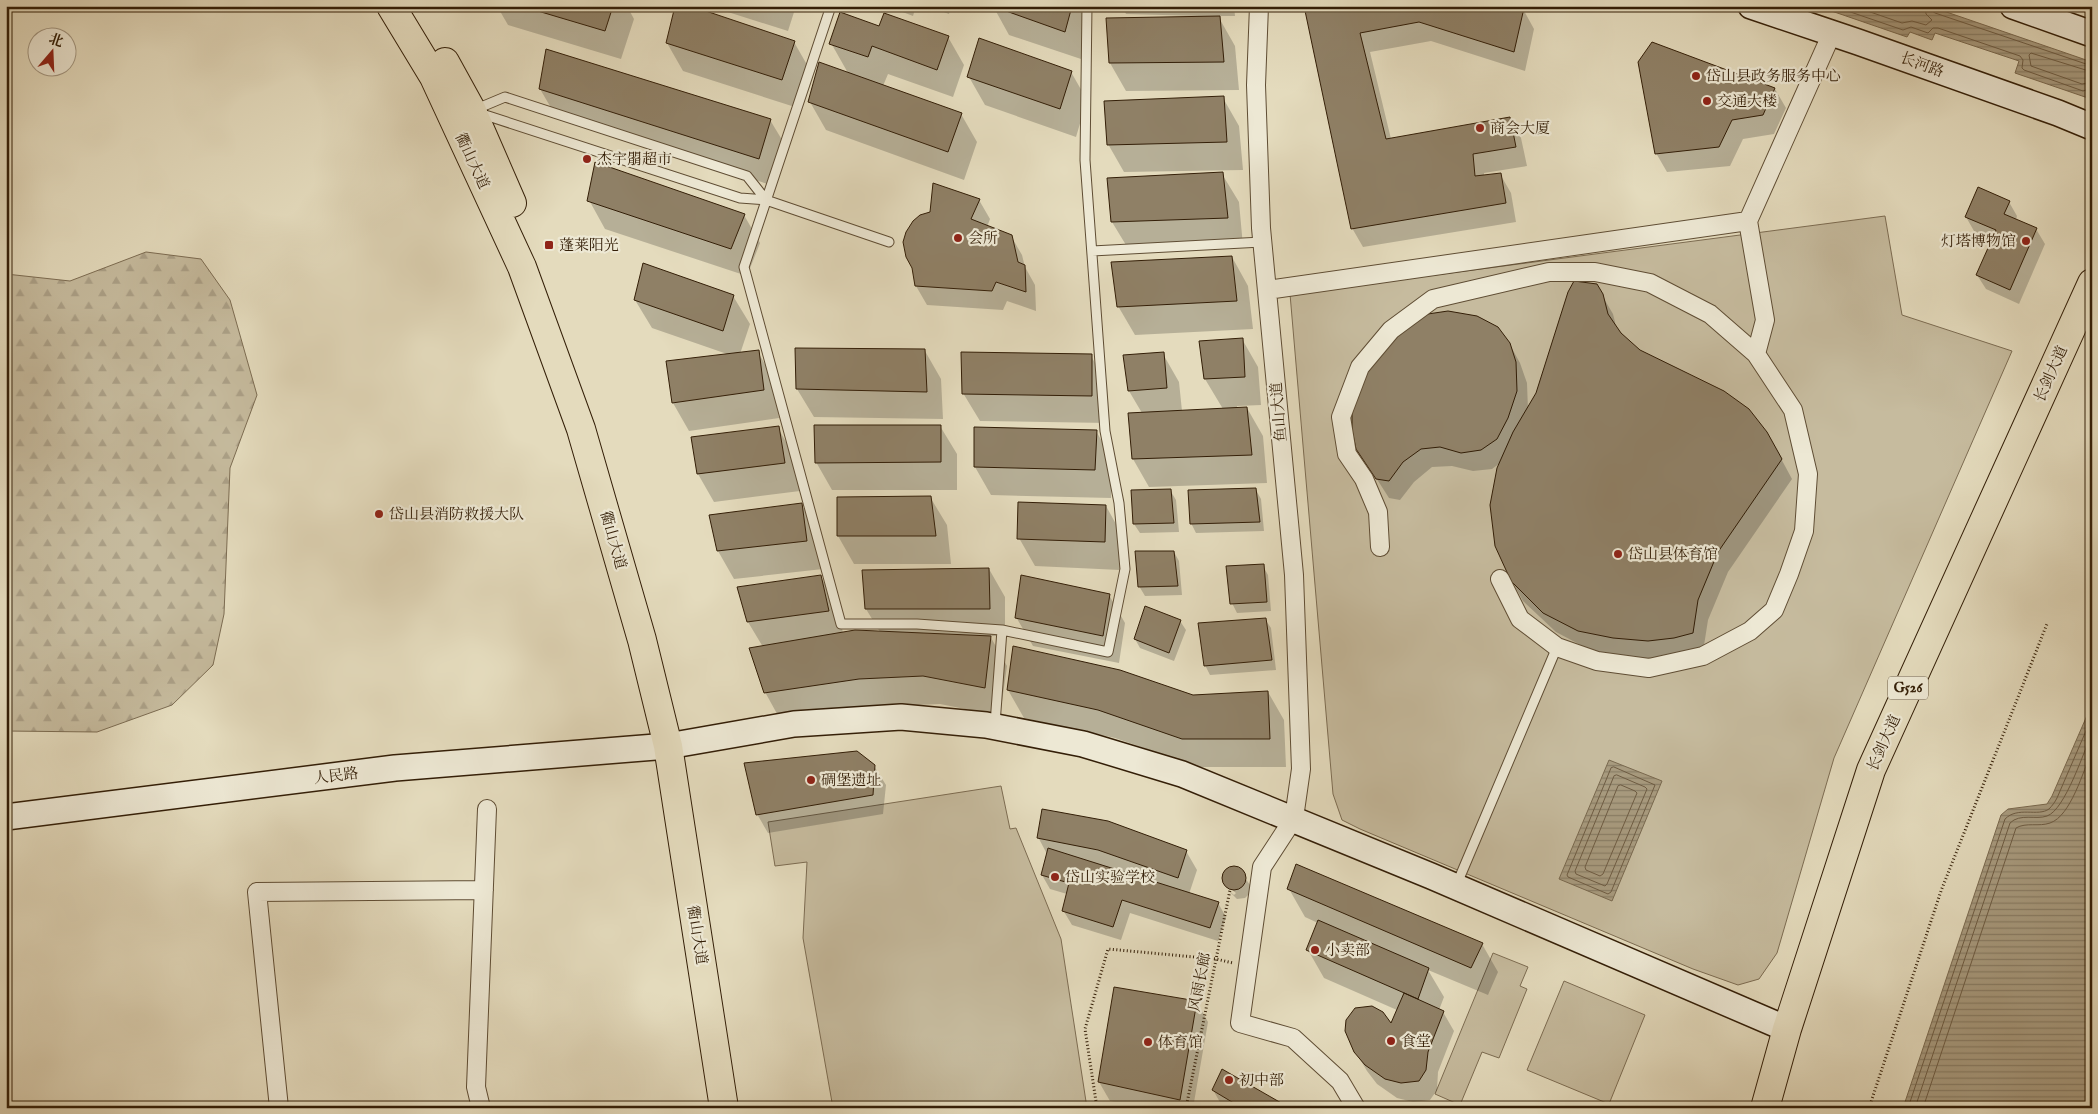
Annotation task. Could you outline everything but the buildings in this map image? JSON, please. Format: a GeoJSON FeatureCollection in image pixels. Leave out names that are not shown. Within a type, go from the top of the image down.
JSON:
{"type":"FeatureCollection","features":[{"type":"Feature","properties":{"kind":"main road","name":"衢山大道"},"geometry":{"type":"LineString","coordinates":[[391,6],[434,77],[522,267],[581,429],[642,640],[676,744],[724,1108]]}},
{"type":"Feature","properties":{"kind":"main road","name":"衢山大道"},"geometry":{"type":"LineString","coordinates":[[411,6],[472,111],[538,261],[598,423],[659,636],[676,744],[741,1108]]}},
{"type":"Feature","properties":{"kind":"main road","name":"长剑大道"},"geometry":{"type":"LineString","coordinates":[[1765,1108],[1787,1029],[1871,770],[2092,283]]}},
{"type":"Feature","properties":{"kind":"main road","name":"长剑大道"},"geometry":{"type":"LineString","coordinates":[[1783,1108],[1807,1022],[1888,773],[2092,321]]}},
{"type":"Feature","properties":{"kind":"street","name":"鱼山大道"},"geometry":{"type":"LineString","coordinates":[[1259,6],[1256,85],[1262,242],[1294,575],[1301,769],[1294,818]]}},
{"type":"Feature","properties":{"kind":"street","name":"长河路"},"geometry":{"type":"LineString","coordinates":[[1750,6],[1832,33],[2058,113],[2092,127]]}},
{"type":"Feature","properties":{"kind":"street"},"geometry":{"type":"LineString","coordinates":[[2013,6],[2092,34]]}},
{"type":"Feature","properties":{"kind":"street"},"geometry":{"type":"LineString","coordinates":[[1756,354],[1765,320],[1748,220],[1832,33]]}},
{"type":"Feature","properties":{"kind":"street"},"geometry":{"type":"LineString","coordinates":[[1267,290],[1748,220]]}},
{"type":"Feature","properties":{"kind":"street"},"geometry":{"type":"LineString","coordinates":[[1380,547],[1378,512],[1364,479],[1346,454],[1341,417],[1360,367],[1391,330],[1433,298],[1549,272],[1594,272],[1650,283],[1710,314],[1756,354],[1793,410],[1808,474],[1804,531],[1774,610],[1750,630],[1703,656],[1649,668],[1598,661],[1557,647],[1520,619],[1500,579]]}},
{"type":"Feature","properties":{"kind":"street","name":"人民路"},"geometry":{"type":"LineString","coordinates":[[6,817],[395,768],[676,744],[794,724],[901,717],[994,726],[1083,744],[1182,774],[1294,818],[1456,886],[1787,1029]]}},
{"type":"Feature","properties":{"kind":"street"},"geometry":{"type":"LineString","coordinates":[[481,1108],[476,1088],[487,809]]}},
{"type":"Feature","properties":{"kind":"street"},"geometry":{"type":"LineString","coordinates":[[1294,818],[1262,867],[1240,1023],[1293,1038],[1340,1081],[1356,1108]]}},
{"type":"Feature","properties":{"kind":"street"},"geometry":{"type":"LineString","coordinates":[[279,1108],[257,892],[484,890]]}},
{"type":"Feature","properties":{"kind":"lane"},"geometry":{"type":"LineString","coordinates":[[830,6],[744,268],[841,624],[917,624],[1002,630],[1108,652],[1125,569],[1119,503],[1105,431],[1085,160],[1087,6]]}},
{"type":"Feature","properties":{"kind":"lane"},"geometry":{"type":"LineString","coordinates":[[472,111],[505,97],[747,176],[766,200]]}},
{"type":"Feature","properties":{"kind":"lane"},"geometry":{"type":"LineString","coordinates":[[472,111],[740,198],[766,200],[889,242]]}},
{"type":"Feature","properties":{"kind":"lane"},"geometry":{"type":"LineString","coordinates":[[1092,251],[1262,242]]}},
{"type":"Feature","properties":{"kind":"lane"},"geometry":{"type":"LineString","coordinates":[[994,726],[1002,630]]}},
{"type":"Feature","properties":{"kind":"lane"},"geometry":{"type":"LineString","coordinates":[[1456,886],[1557,647]]}},
{"type":"Feature","properties":{"kind":"path"},"geometry":{"type":"LineString","coordinates":[[1869,1108],[1941,891],[2046,624]]}},
{"type":"Feature","properties":{"kind":"path","name":"风雨长廊"},"geometry":{"type":"LineString","coordinates":[[1186,1108],[1230,890]]}},
{"type":"Feature","properties":{"kind":"path"},"geometry":{"type":"LineString","coordinates":[[1097,1108],[1085,1029],[1108,949],[1216,959]]}},
{"type":"Feature","properties":{"kind":"green space","name":"岱山县体育馆"},"geometry":{"type":"Polygon","coordinates":[[[1885,216],[1902,315],[2012,351],[1834,758],[1777,953],[1759,979],[1738,985],[1693,969],[1342,820],[1333,794],[1290,294],[1885,216]]]}},
{"type":"Feature","properties":{"kind":"green space"},"geometry":{"type":"Polygon","coordinates":[[[146,252],[201,259],[230,300],[257,395],[230,468],[224,614],[213,665],[172,705],[97,732],[6,731],[6,274],[70,281],[146,252]]]}},
{"type":"Feature","properties":{"kind":"green space"},"geometry":{"type":"Polygon","coordinates":[[[1001,786],[1010,829],[1016,828],[1061,939],[1087,1108],[833,1108],[803,938],[807,862],[775,866],[768,822],[1001,786]]]}},
{"type":"Feature","properties":{"kind":"green space"},"geometry":{"type":"Polygon","coordinates":[[[1493,953],[1528,967],[1520,986],[1527,989],[1499,1058],[1482,1052],[1460,1105],[1435,1094],[1493,953]]]}},
{"type":"Feature","properties":{"kind":"green space"},"geometry":{"type":"Polygon","coordinates":[[[1564,981],[1645,1015],[1609,1104],[1527,1070],[1564,981]]]}},
{"type":"Feature","properties":{"kind":"water"},"geometry":{"type":"Polygon","coordinates":[[[1817,6],[1929,6],[2092,62],[2092,86],[2088,98],[2015,73],[2019,61],[1935,33],[1932,40],[1910,32],[1907,37],[1817,6]]]}},
{"type":"Feature","properties":{"kind":"water"},"geometry":{"type":"Polygon","coordinates":[[[2092,704],[2092,1108],[1903,1108],[2001,815],[2008,809],[2047,804],[2092,704]]]}},
{"type":"Feature","properties":{"kind":"water"},"geometry":{"type":"Polygon","coordinates":[[[1609,760],[1662,781],[1612,901],[1559,879],[1609,760]]]}},
{"type":"Feature","properties":{"kind":"place","name":"岱山县政务服务中心"},"geometry":{"type":"Point","coordinates":[1696,76]}},
{"type":"Feature","properties":{"kind":"place","name":"交通大楼"},"geometry":{"type":"Point","coordinates":[1707,101]}},
{"type":"Feature","properties":{"kind":"place","name":"商会大厦"},"geometry":{"type":"Point","coordinates":[1480,128]}},
{"type":"Feature","properties":{"kind":"place","name":"杰宇朤超市"},"geometry":{"type":"Point","coordinates":[587,159]}},
{"type":"Feature","properties":{"kind":"place","name":"会所"},"geometry":{"type":"Point","coordinates":[958,238]}},
{"type":"Feature","properties":{"kind":"place","name":"灯塔博物馆"},"geometry":{"type":"Point","coordinates":[2026,241]}},
{"type":"Feature","properties":{"kind":"place","name":"蓬莱阳光"},"geometry":{"type":"Point","coordinates":[549,245]}},
{"type":"Feature","properties":{"kind":"place","name":"岱山县消防救援大队"},"geometry":{"type":"Point","coordinates":[379,514]}},
{"type":"Feature","properties":{"kind":"place","name":"岱山县体育馆"},"geometry":{"type":"Point","coordinates":[1618,554]}},
{"type":"Feature","properties":{"kind":"place","name":"碉堡遗址"},"geometry":{"type":"Point","coordinates":[811,780]}},
{"type":"Feature","properties":{"kind":"place","name":"岱山实验学校"},"geometry":{"type":"Point","coordinates":[1055,877]}},
{"type":"Feature","properties":{"kind":"place","name":"小卖部"},"geometry":{"type":"Point","coordinates":[1315,950]}},
{"type":"Feature","properties":{"kind":"place","name":"食堂"},"geometry":{"type":"Point","coordinates":[1391,1041]}},
{"type":"Feature","properties":{"kind":"place","name":"体育馆"},"geometry":{"type":"Point","coordinates":[1148,1042]}},
{"type":"Feature","properties":{"kind":"place","name":"初中部"},"geometry":{"type":"Point","coordinates":[1229,1080]}}]}
